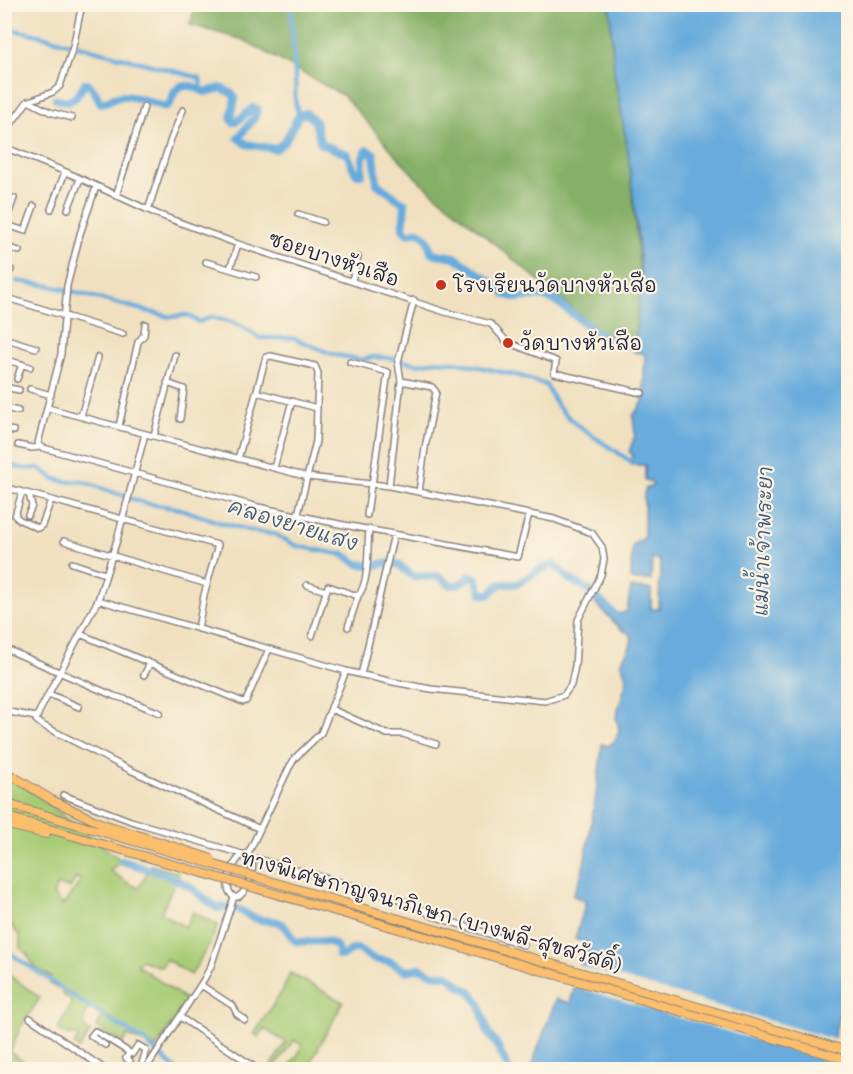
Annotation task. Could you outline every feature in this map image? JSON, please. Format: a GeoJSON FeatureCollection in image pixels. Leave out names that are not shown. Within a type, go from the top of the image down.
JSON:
{"type":"FeatureCollection","features":[{"type":"Feature","properties":{"kind":"highway"},"geometry":{"type":"LineString","coordinates":[[4,771],[52,800],[100,823],[297,889]]}},
{"type":"Feature","properties":{"kind":"highway","name":"ทางพิเศษกาญจนาภิเษก (บางพลี-สุขสวัสดิ์)"},"geometry":{"type":"LineString","coordinates":[[4,803],[849,1051]]}},
{"type":"Feature","properties":{"kind":"highway","name":"ทางพิเศษกาญจนาภิเษก (บางพลี-สุขสวัสดิ์)"},"geometry":{"type":"LineString","coordinates":[[4,816],[849,1060]]}},
{"type":"Feature","properties":{"kind":"highway"},"geometry":{"type":"LineString","coordinates":[[4,824],[104,845]]}},
{"type":"Feature","properties":{"kind":"street"},"geometry":{"type":"LineString","coordinates":[[4,134],[28,101],[52,92],[60,86],[73,48],[81,7],[94,4]]}},
{"type":"Feature","properties":{"kind":"street"},"geometry":{"type":"LineString","coordinates":[[28,101],[50,112],[72,118]]}},
{"type":"Feature","properties":{"kind":"street"},"geometry":{"type":"LineString","coordinates":[[116,196],[144,107]]}},
{"type":"Feature","properties":{"kind":"street"},"geometry":{"type":"LineString","coordinates":[[148,210],[183,110]]}},
{"type":"Feature","properties":{"kind":"street"},"geometry":{"type":"LineString","coordinates":[[4,155],[6,148]]}},
{"type":"Feature","properties":{"kind":"street","name":"ซอยบางหัวเสือ"},"geometry":{"type":"LineString","coordinates":[[6,148],[148,210],[238,244],[445,312],[491,324],[507,342],[556,361],[554,373],[642,393]]}},
{"type":"Feature","properties":{"kind":"street"},"geometry":{"type":"LineString","coordinates":[[51,209],[65,172]]}},
{"type":"Feature","properties":{"kind":"street"},"geometry":{"type":"LineString","coordinates":[[68,209],[80,179]]}},
{"type":"Feature","properties":{"kind":"street"},"geometry":{"type":"LineString","coordinates":[[40,447],[38,443],[61,354],[67,286],[80,234],[96,187]]}},
{"type":"Feature","properties":{"kind":"street"},"geometry":{"type":"LineString","coordinates":[[14,198],[5,224],[25,231],[34,206]]}},
{"type":"Feature","properties":{"kind":"street"},"geometry":{"type":"LineString","coordinates":[[298,214],[323,222]]}},
{"type":"Feature","properties":{"kind":"street"},"geometry":{"type":"LineString","coordinates":[[230,269],[238,244]]}},
{"type":"Feature","properties":{"kind":"street"},"geometry":{"type":"LineString","coordinates":[[4,246],[19,251]]}},
{"type":"Feature","properties":{"kind":"street"},"geometry":{"type":"LineString","coordinates":[[352,280],[358,257]]}},
{"type":"Feature","properties":{"kind":"street"},"geometry":{"type":"LineString","coordinates":[[206,262],[256,277]]}},
{"type":"Feature","properties":{"kind":"street"},"geometry":{"type":"LineString","coordinates":[[4,297],[123,334]]}},
{"type":"Feature","properties":{"kind":"street"},"geometry":{"type":"LineString","coordinates":[[388,486],[401,381],[398,362],[414,300]]}},
{"type":"Feature","properties":{"kind":"street"},"geometry":{"type":"LineString","coordinates":[[119,426],[138,342],[144,335],[145,324]]}},
{"type":"Feature","properties":{"kind":"street"},"geometry":{"type":"LineString","coordinates":[[4,338],[36,348]]}},
{"type":"Feature","properties":{"kind":"street"},"geometry":{"type":"LineString","coordinates":[[154,436],[175,355]]}},
{"type":"Feature","properties":{"kind":"street"},"geometry":{"type":"LineString","coordinates":[[238,459],[265,359],[268,356],[316,368],[318,373],[316,441],[298,514]]}},
{"type":"Feature","properties":{"kind":"street"},"geometry":{"type":"LineString","coordinates":[[81,416],[98,357]]}},
{"type":"Feature","properties":{"kind":"street"},"geometry":{"type":"LineString","coordinates":[[4,359],[30,367]]}},
{"type":"Feature","properties":{"kind":"street"},"geometry":{"type":"LineString","coordinates":[[350,363],[387,372],[368,515]]}},
{"type":"Feature","properties":{"kind":"street"},"geometry":{"type":"LineString","coordinates":[[17,379],[22,364]]}},
{"type":"Feature","properties":{"kind":"street"},"geometry":{"type":"LineString","coordinates":[[401,381],[432,387],[436,392],[419,492]]}},
{"type":"Feature","properties":{"kind":"street"},"geometry":{"type":"LineString","coordinates":[[167,383],[184,389],[180,419]]}},
{"type":"Feature","properties":{"kind":"street"},"geometry":{"type":"LineString","coordinates":[[4,387],[18,390]]}},
{"type":"Feature","properties":{"kind":"street"},"geometry":{"type":"LineString","coordinates":[[30,389],[51,395]]}},
{"type":"Feature","properties":{"kind":"street"},"geometry":{"type":"LineString","coordinates":[[256,392],[317,408]]}},
{"type":"Feature","properties":{"kind":"street"},"geometry":{"type":"LineString","coordinates":[[274,468],[292,401]]}},
{"type":"Feature","properties":{"kind":"street"},"geometry":{"type":"LineString","coordinates":[[4,408],[18,411]]}},
{"type":"Feature","properties":{"kind":"street"},"geometry":{"type":"LineString","coordinates":[[48,408],[308,477],[388,486],[560,521],[592,533],[602,547],[604,559],[601,575],[578,620],[571,685],[564,695],[553,700],[431,689],[361,675],[98,600]]}},
{"type":"Feature","properties":{"kind":"street"},"geometry":{"type":"LineString","coordinates":[[4,429],[14,431]]}},
{"type":"Feature","properties":{"kind":"street"},"geometry":{"type":"LineString","coordinates":[[36,717],[98,600],[145,434]]}},
{"type":"Feature","properties":{"kind":"street"},"geometry":{"type":"LineString","coordinates":[[18,445],[40,447],[258,507],[518,557],[529,514]]}},
{"type":"Feature","properties":{"kind":"street"},"geometry":{"type":"LineString","coordinates":[[4,487],[218,545],[198,629]]}},
{"type":"Feature","properties":{"kind":"street"},"geometry":{"type":"LineString","coordinates":[[22,492],[15,516],[38,528],[42,525],[51,500]]}},
{"type":"Feature","properties":{"kind":"street"},"geometry":{"type":"LineString","coordinates":[[28,515],[32,506],[29,494]]}},
{"type":"Feature","properties":{"kind":"street"},"geometry":{"type":"LineString","coordinates":[[348,627],[361,591],[367,565],[369,530]]}},
{"type":"Feature","properties":{"kind":"street"},"geometry":{"type":"LineString","coordinates":[[361,675],[394,534]]}},
{"type":"Feature","properties":{"kind":"street"},"geometry":{"type":"LineString","coordinates":[[64,541],[207,584]]}},
{"type":"Feature","properties":{"kind":"street"},"geometry":{"type":"LineString","coordinates":[[72,562],[105,574]]}},
{"type":"Feature","properties":{"kind":"street"},"geometry":{"type":"LineString","coordinates":[[307,585],[326,591]]}},
{"type":"Feature","properties":{"kind":"street"},"geometry":{"type":"LineString","coordinates":[[312,636],[329,585],[358,596]]}},
{"type":"Feature","properties":{"kind":"street"},"geometry":{"type":"LineString","coordinates":[[80,634],[245,702],[269,649]]}},
{"type":"Feature","properties":{"kind":"street"},"geometry":{"type":"LineString","coordinates":[[4,648],[114,696],[160,713]]}},
{"type":"Feature","properties":{"kind":"street"},"geometry":{"type":"LineString","coordinates":[[144,675],[150,663]]}},
{"type":"Feature","properties":{"kind":"street"},"geometry":{"type":"LineString","coordinates":[[234,897],[228,891],[228,882],[235,863],[247,855],[295,758],[321,733],[346,671]]}},
{"type":"Feature","properties":{"kind":"street"},"geometry":{"type":"LineString","coordinates":[[49,694],[79,707]]}},
{"type":"Feature","properties":{"kind":"street"},"geometry":{"type":"LineString","coordinates":[[332,710],[387,734],[403,734],[436,744]]}},
{"type":"Feature","properties":{"kind":"street"},"geometry":{"type":"LineString","coordinates":[[4,711],[36,717]]}},
{"type":"Feature","properties":{"kind":"street"},"geometry":{"type":"LineString","coordinates":[[36,717],[42,725],[128,769],[260,829]]}},
{"type":"Feature","properties":{"kind":"street"},"geometry":{"type":"LineString","coordinates":[[63,795],[131,821],[393,897],[415,905],[433,916],[524,945]]}},
{"type":"Feature","properties":{"kind":"street"},"geometry":{"type":"LineString","coordinates":[[234,897],[244,892],[253,866],[247,855]]}},
{"type":"Feature","properties":{"kind":"street"},"geometry":{"type":"LineString","coordinates":[[126,1068],[130,1061],[126,1058],[138,1045],[146,1050],[142,1064],[146,1069],[201,985],[234,897]]}},
{"type":"Feature","properties":{"kind":"street"},"geometry":{"type":"LineString","coordinates":[[201,985],[233,1006],[237,1014],[245,1020]]}},
{"type":"Feature","properties":{"kind":"street"},"geometry":{"type":"LineString","coordinates":[[180,1017],[259,1070]]}},
{"type":"Feature","properties":{"kind":"street"},"geometry":{"type":"LineString","coordinates":[[30,1018],[106,1070]]}},
{"type":"Feature","properties":{"kind":"street"},"geometry":{"type":"LineString","coordinates":[[105,1045],[91,1036],[95,1031],[129,1053]]}},
{"type":"Feature","properties":{"kind":"green space"},"geometry":{"type":"Polygon","coordinates":[[[196,4],[610,5],[614,72],[628,151],[641,290],[635,343],[603,334],[417,179],[344,96],[244,40],[190,25],[196,4]]]}},
{"type":"Feature","properties":{"kind":"green space"},"geometry":{"type":"Polygon","coordinates":[[[4,770],[122,861],[110,870],[126,882],[139,888],[151,865],[179,873],[161,913],[185,927],[193,912],[218,925],[191,975],[166,959],[161,967],[141,960],[137,965],[188,1001],[156,1048],[127,1036],[123,1043],[96,1027],[101,1019],[101,1013],[90,1007],[84,1021],[90,1033],[79,1049],[74,1045],[79,1037],[71,1034],[68,1036],[58,1029],[71,1004],[70,999],[63,995],[63,991],[50,984],[51,977],[35,967],[20,948],[20,936],[11,925],[5,926],[4,770]],[[77,877],[70,888],[57,885],[53,895],[63,905],[81,881],[77,877]]]}},
{"type":"Feature","properties":{"kind":"green space"},"geometry":{"type":"Polygon","coordinates":[[[5,972],[40,998],[21,1026],[10,1052],[34,1069],[5,1069],[5,972]]]}},
{"type":"Feature","properties":{"kind":"green space"},"geometry":{"type":"Polygon","coordinates":[[[290,973],[343,1002],[307,1069],[287,1069],[298,1055],[302,1045],[294,1040],[273,1069],[269,1069],[286,1042],[264,1029],[259,1037],[254,1034],[283,990],[290,973]]]}},
{"type":"Feature","properties":{"kind":"water","name":"แม่น้ำเจ้าพระยา"},"geometry":{"type":"Polygon","coordinates":[[[610,5],[848,5],[848,979],[826,1069],[530,1070],[556,999],[570,1003],[587,943],[575,939],[586,902],[572,895],[579,883],[584,863],[602,744],[608,746],[616,740],[619,730],[616,717],[627,680],[621,662],[632,639],[629,633],[622,630],[594,602],[597,597],[610,610],[621,614],[627,611],[631,588],[651,589],[651,609],[659,609],[660,560],[652,559],[651,580],[631,580],[632,547],[644,539],[644,493],[646,488],[653,485],[652,482],[645,480],[645,465],[631,465],[633,455],[629,452],[635,435],[633,416],[643,402],[645,354],[634,352],[641,282],[640,259],[628,151],[614,72],[610,5]]]}},
{"type":"Feature","properties":{"kind":"pier"},"geometry":{"type":"Polygon","coordinates":[[[578,965],[836,1040],[831,1062],[572,986],[578,965]]]}},
{"type":"Feature","properties":{"kind":"waterway"},"geometry":{"type":"LineString","coordinates":[[291,4],[295,99],[299,115]]}},
{"type":"Feature","properties":{"kind":"waterway"},"geometry":{"type":"LineString","coordinates":[[4,28],[200,78],[202,91]]}},
{"type":"Feature","properties":{"kind":"waterway"},"geometry":{"type":"LineString","coordinates":[[56,99],[68,102],[76,97],[85,83],[96,94],[100,103],[120,96],[129,96],[166,107],[175,91],[181,86],[192,86],[205,92],[221,88],[233,94],[235,99],[231,118],[233,122],[253,108],[257,109],[255,117],[238,138],[246,144],[276,149],[285,141],[299,115],[306,113],[315,121],[321,144],[347,154],[356,174],[362,174],[363,157],[367,150],[374,154],[377,184],[405,204],[403,229],[408,234],[418,231],[424,235],[431,253],[455,257],[506,295],[517,298],[540,296],[556,301],[600,335],[618,343],[644,348]]}},
{"type":"Feature","properties":{"kind":"waterway"},"geometry":{"type":"LineString","coordinates":[[17,281],[51,286],[170,317],[187,315],[199,322],[211,317],[229,321],[259,338],[293,338],[332,354],[360,360],[374,357],[417,364],[438,361],[460,363],[520,376],[546,385],[556,404],[573,421],[630,461],[635,462]]}},
{"type":"Feature","properties":{"kind":"waterway","name":"คลองยายแสง"},"geometry":{"type":"LineString","coordinates":[[4,464],[26,469],[39,468],[55,479],[70,482],[81,481],[144,503],[181,509],[218,522],[256,532],[274,534],[297,546],[344,555]]}},
{"type":"Feature","properties":{"kind":"waterway","name":"คลองยายแสง"},"geometry":{"type":"LineString","coordinates":[[344,555],[358,564],[374,566],[384,563],[398,564],[414,577],[439,576],[450,585],[458,585],[470,576],[476,578],[482,594],[490,594],[500,584],[517,584],[553,564],[569,579],[586,588],[616,616]]}},
{"type":"Feature","properties":{"kind":"waterway"},"geometry":{"type":"LineString","coordinates":[[122,861],[167,875],[189,886],[217,908],[236,908],[251,917],[280,923],[295,941],[333,943],[339,956],[358,949],[373,959],[391,962],[406,971],[420,968],[434,975],[448,975],[471,992],[479,1003],[488,1033],[496,1043],[509,1070]]}},
{"type":"Feature","properties":{"kind":"waterway"},"geometry":{"type":"LineString","coordinates":[[4,949],[144,1041],[177,1070]]}},
{"type":"Feature","properties":{"kind":"place","name":"โรงเรียนวัดบางหัวเสือ"},"geometry":{"type":"Point","coordinates":[441,285]}},
{"type":"Feature","properties":{"kind":"place","name":"วัดบางหัวเสือ"},"geometry":{"type":"Point","coordinates":[508,343]}}]}
